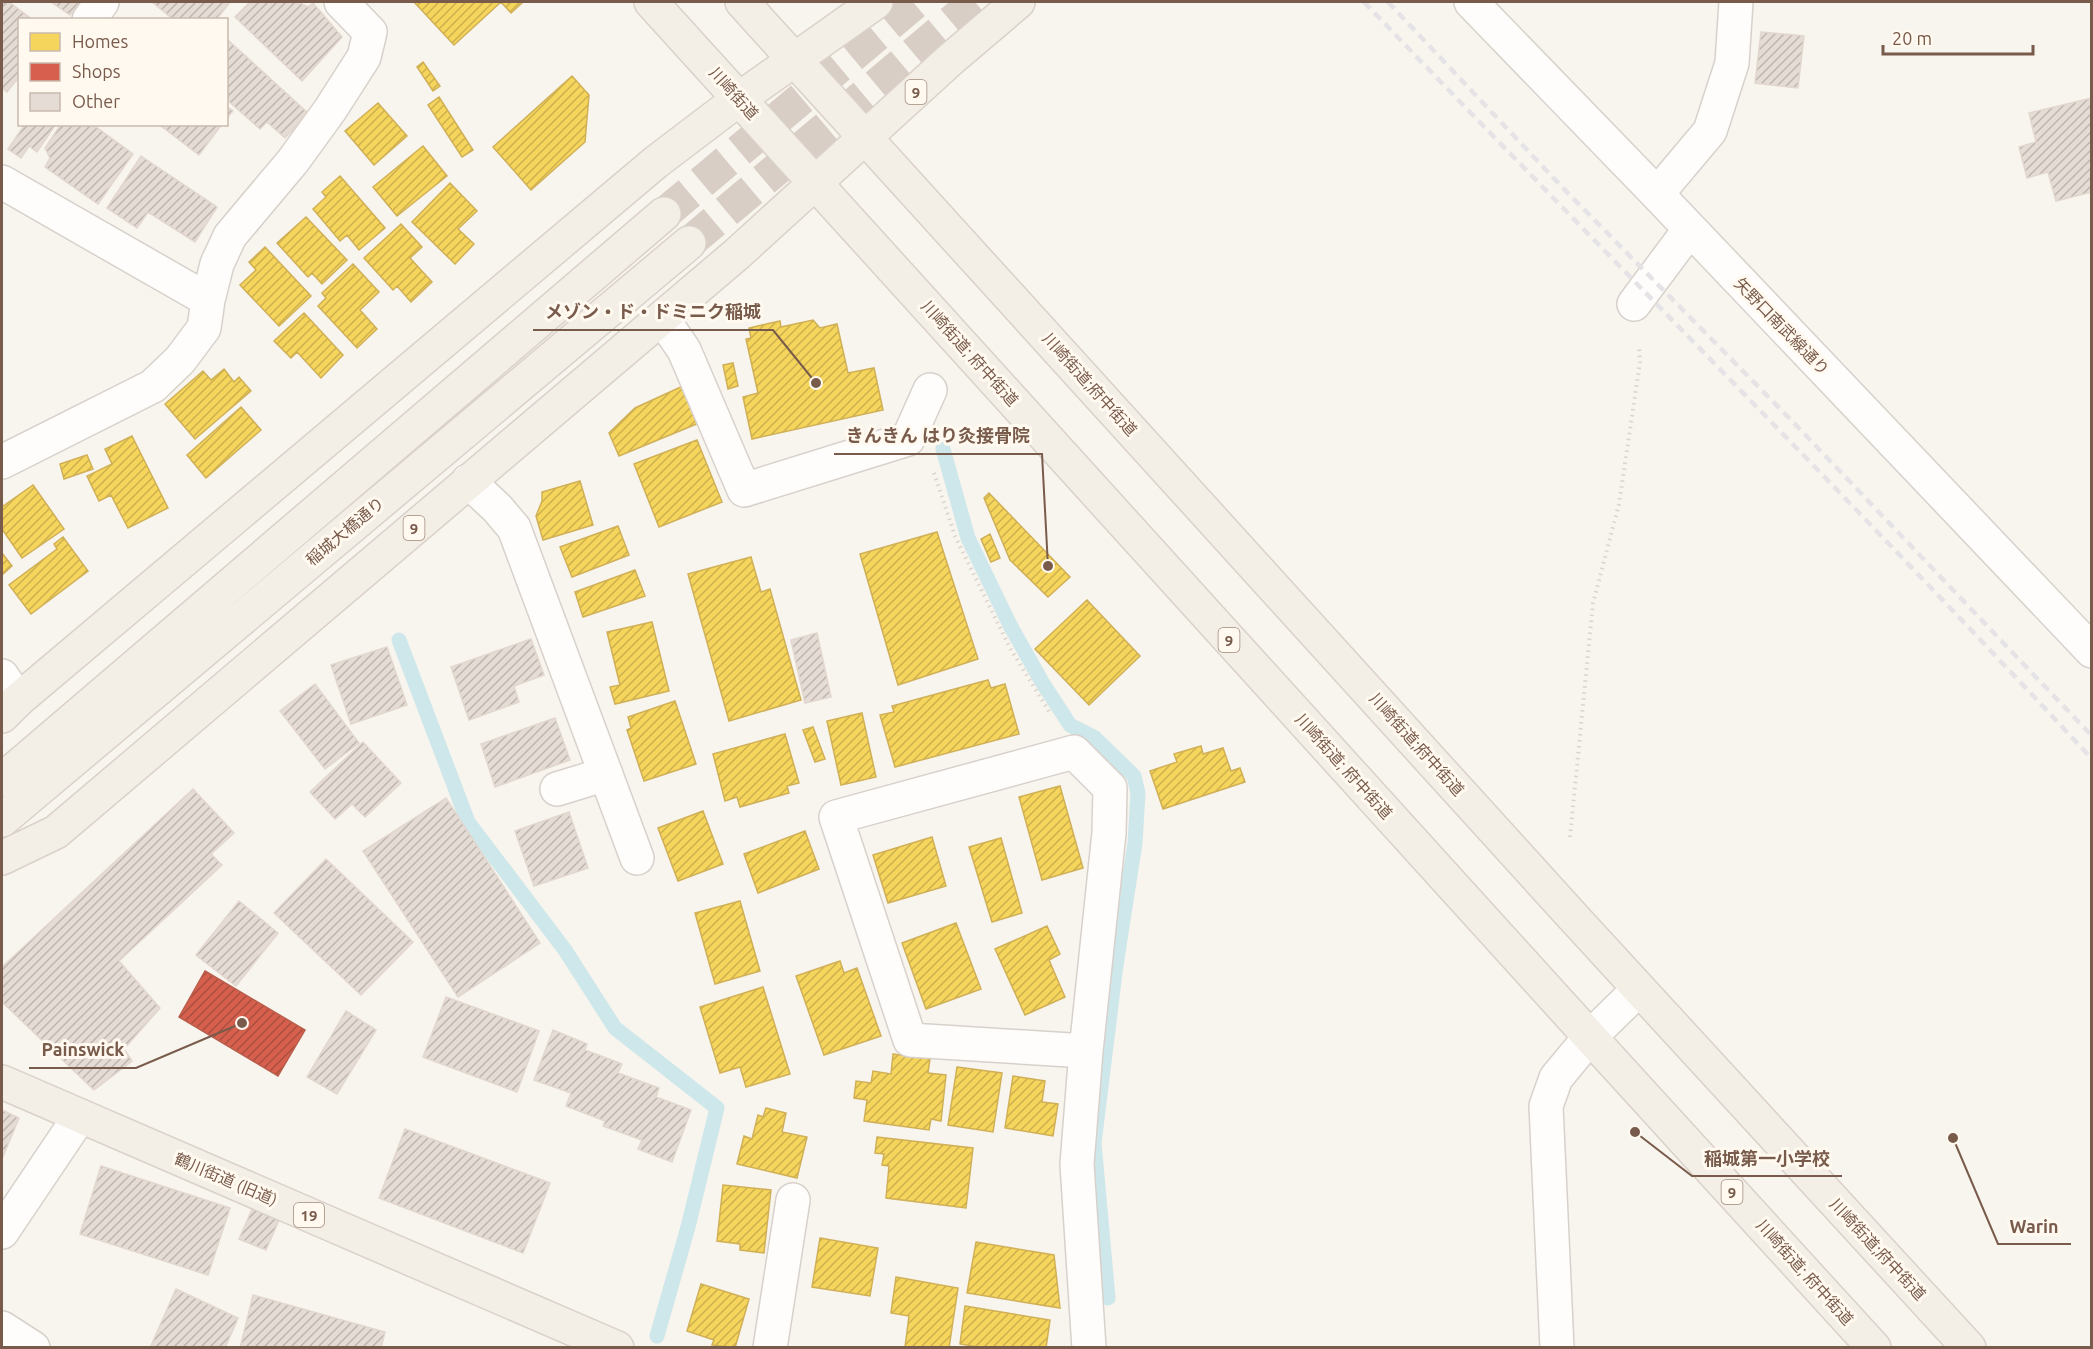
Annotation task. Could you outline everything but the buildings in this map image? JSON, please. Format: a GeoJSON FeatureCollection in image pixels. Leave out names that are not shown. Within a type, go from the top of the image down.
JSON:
{"type":"FeatureCollection","features":[{"type":"Feature","properties":{"kind":"main road","name":"川崎街道"},"geometry":{"type":"LineString","coordinates":[[651,2],[817,184]]}},
{"type":"Feature","properties":{"kind":"main road"},"geometry":{"type":"LineString","coordinates":[[742,2],[866,138]]}},
{"type":"Feature","properties":{"kind":"main road"},"geometry":{"type":"LineString","coordinates":[[7,697],[656,162],[739,99],[876,2]]}},
{"type":"Feature","properties":{"kind":"main road","name":"9"},"geometry":{"type":"LineString","coordinates":[[2,858],[56,832],[662,318],[817,184],[951,59],[1018,2]]}},
{"type":"Feature","properties":{"kind":"main road","name":"川崎街道;府中街道"},"geometry":{"type":"LineString","coordinates":[[866,138],[1639,989],[1969,1347]]}},
{"type":"Feature","properties":{"kind":"main road","name":"川崎街道; 府中街道"},"geometry":{"type":"LineString","coordinates":[[817,184],[1874,1347]]}},
{"type":"Feature","properties":{"kind":"main road","name":"稲城大橋通り"},"geometry":{"type":"LineString","coordinates":[[5,777],[664,214]]}},
{"type":"Feature","properties":{"kind":"main road","name":"稲城大橋通り"},"geometry":{"type":"LineString","coordinates":[[2,820],[689,243]]}},
{"type":"Feature","properties":{"kind":"main road","name":"鶴川街道 (旧道)"},"geometry":{"type":"LineString","coordinates":[[2,1082],[617,1347]]}},
{"type":"Feature","properties":{"kind":"street"},"geometry":{"type":"LineString","coordinates":[[90,18],[102,2]]}},
{"type":"Feature","properties":{"kind":"street"},"geometry":{"type":"LineString","coordinates":[[2,462],[153,386],[180,360],[204,328],[217,264],[230,236],[293,161],[330,110],[364,57],[370,32],[341,2]]}},
{"type":"Feature","properties":{"kind":"street","name":"矢野口南武線通り"},"geometry":{"type":"LineString","coordinates":[[1471,2],[1657,194],[2091,651]]}},
{"type":"Feature","properties":{"kind":"street"},"geometry":{"type":"LineString","coordinates":[[1657,194],[1710,131],[1732,63],[1736,2]]}},
{"type":"Feature","properties":{"kind":"street"},"geometry":{"type":"LineString","coordinates":[[2,182],[208,300]]}},
{"type":"Feature","properties":{"kind":"street"},"geometry":{"type":"LineString","coordinates":[[1634,304],[1690,229]]}},
{"type":"Feature","properties":{"kind":"street"},"geometry":{"type":"LineString","coordinates":[[662,318],[684,350],[744,490],[908,439],[930,390]]}},
{"type":"Feature","properties":{"kind":"street"},"geometry":{"type":"LineString","coordinates":[[468,481],[497,508],[514,528],[637,858]]}},
{"type":"Feature","properties":{"kind":"street"},"geometry":{"type":"LineString","coordinates":[[1086,1051],[910,1040],[836,817],[1074,752],[1110,788],[1109,833],[1086,1051],[1077,1164],[1089,1347]]}},
{"type":"Feature","properties":{"kind":"street"},"geometry":{"type":"LineString","coordinates":[[557,789],[606,774]]}},
{"type":"Feature","properties":{"kind":"street"},"geometry":{"type":"LineString","coordinates":[[1557,1347],[1546,1106],[1556,1078],[1590,1037],[1639,989]]}},
{"type":"Feature","properties":{"kind":"street"},"geometry":{"type":"LineString","coordinates":[[2,1232],[80,1116]]}},
{"type":"Feature","properties":{"kind":"street"},"geometry":{"type":"LineString","coordinates":[[770,1347],[793,1200]]}},
{"type":"Feature","properties":{"kind":"street"},"geometry":{"type":"LineString","coordinates":[[2,1328],[33,1347]]}},
{"type":"Feature","properties":{"kind":"path"},"geometry":{"type":"LineString","coordinates":[[1570,837],[1593,603],[1619,504],[1640,362],[1634,304]]}},
{"type":"Feature","properties":{"kind":"path"},"geometry":{"type":"LineString","coordinates":[[908,439],[934,472],[955,536],[1010,648],[1041,700],[1067,737],[1074,752]]}},
{"type":"Feature","properties":{"kind":"waterway"},"geometry":{"type":"LineString","coordinates":[[943,449],[968,538],[1011,627],[1042,682],[1070,725],[1095,738],[1134,776],[1138,793],[1135,843],[1116,965],[1094,1143],[1108,1298]]}},
{"type":"Feature","properties":{"kind":"waterway"},"geometry":{"type":"LineString","coordinates":[[399,640],[468,822],[565,950],[615,1028],[717,1108],[688,1227],[657,1336]]}},
{"type":"Feature","properties":{"kind":"tunnel"},"geometry":{"type":"LineString","coordinates":[[664,214],[916,2]]}},
{"type":"Feature","properties":{"kind":"tunnel"},"geometry":{"type":"LineString","coordinates":[[689,243],[975,2]]}},
{"type":"Feature","properties":{"kind":"railway"},"geometry":{"type":"LineString","coordinates":[[1364,2],[1912,568],[2092,759]]}},
{"type":"Feature","properties":{"kind":"railway"},"geometry":{"type":"LineString","coordinates":[[1388,2],[1563,188],[1794,423],[2092,736]]}},
{"type":"Feature","properties":{"kind":"place","name":"メゾン・ド・ドミニク稲城"},"geometry":{"type":"Point","coordinates":[816,383]}},
{"type":"Feature","properties":{"kind":"place","name":"きんきん はり灸接骨院"},"geometry":{"type":"Point","coordinates":[1048,566]}},
{"type":"Feature","properties":{"kind":"place","name":"Painswick"},"geometry":{"type":"Point","coordinates":[242,1023]}},
{"type":"Feature","properties":{"kind":"place","name":"稲城第一小学校"},"geometry":{"type":"Point","coordinates":[1635,1132]}},
{"type":"Feature","properties":{"kind":"place","name":"Warin"},"geometry":{"type":"Point","coordinates":[1953,1138]}}]}
